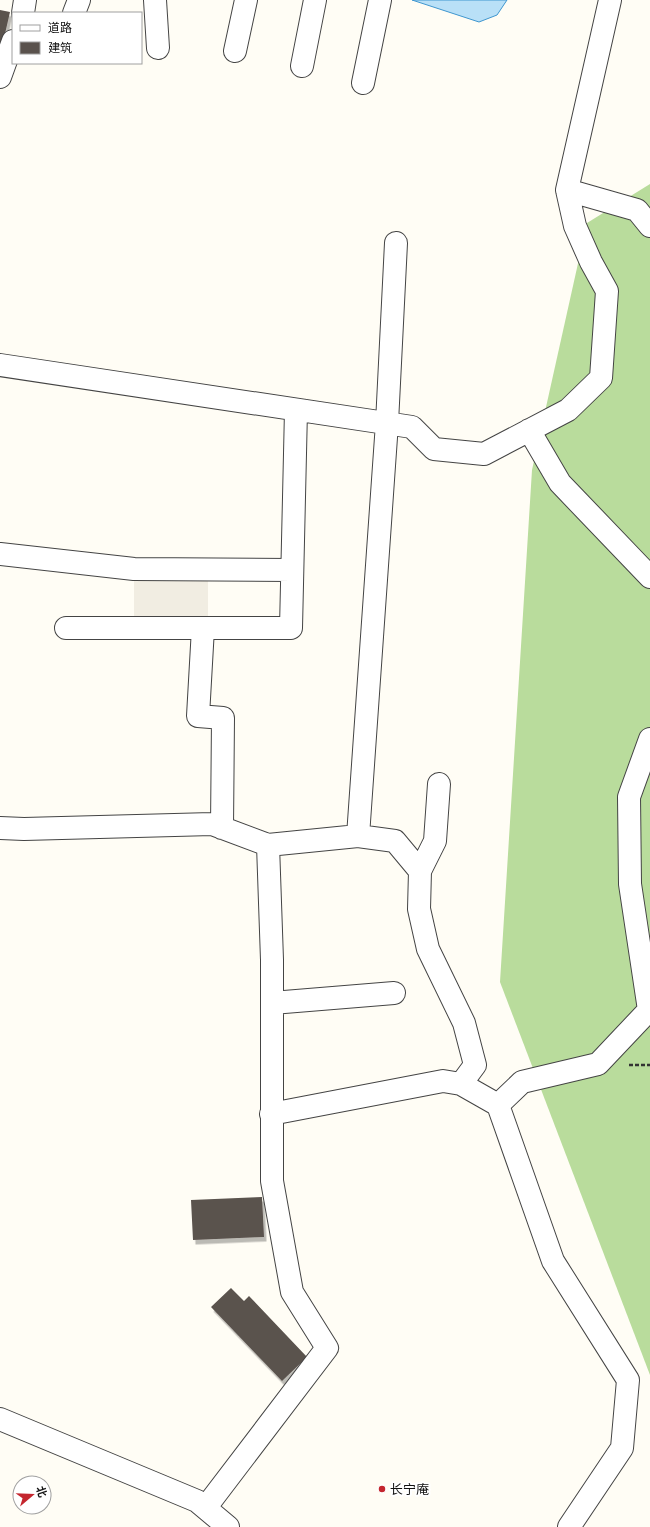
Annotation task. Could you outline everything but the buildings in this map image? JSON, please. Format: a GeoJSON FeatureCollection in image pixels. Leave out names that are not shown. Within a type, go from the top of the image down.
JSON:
{"type":"FeatureCollection","features":[{"type":"Feature","properties":{"kind":"street"},"geometry":{"type":"LineString","coordinates":[[23,12],[25,0]]}},
{"type":"Feature","properties":{"kind":"street"},"geometry":{"type":"LineString","coordinates":[[74,12],[79,0]]}},
{"type":"Feature","properties":{"kind":"street"},"geometry":{"type":"LineString","coordinates":[[155,0],[158,48]]}},
{"type":"Feature","properties":{"kind":"street"},"geometry":{"type":"LineString","coordinates":[[235,51],[246,0]]}},
{"type":"Feature","properties":{"kind":"street"},"geometry":{"type":"LineString","coordinates":[[302,66],[315,0]]}},
{"type":"Feature","properties":{"kind":"street"},"geometry":{"type":"LineString","coordinates":[[363,83],[380,0]]}},
{"type":"Feature","properties":{"kind":"street"},"geometry":{"type":"LineString","coordinates":[[0,365],[412,427],[434,449],[484,454],[568,410],[601,378],[606,291],[575,226],[567,190],[610,0]]}},
{"type":"Feature","properties":{"kind":"street"},"geometry":{"type":"LineString","coordinates":[[0,77],[12,44]]}},
{"type":"Feature","properties":{"kind":"street"},"geometry":{"type":"LineString","coordinates":[[567,190],[637,210],[650,226]]}},
{"type":"Feature","properties":{"kind":"street"},"geometry":{"type":"LineString","coordinates":[[358,836],[387,423],[396,243]]}},
{"type":"Feature","properties":{"kind":"street"},"geometry":{"type":"LineString","coordinates":[[66,628],[291,628],[296,410]]}},
{"type":"Feature","properties":{"kind":"street"},"geometry":{"type":"LineString","coordinates":[[529,430],[560,483],[650,577]]}},
{"type":"Feature","properties":{"kind":"street"},"geometry":{"type":"LineString","coordinates":[[0,554],[134,569],[292,570]]}},
{"type":"Feature","properties":{"kind":"street"},"geometry":{"type":"LineString","coordinates":[[203,628],[198,716],[223,718],[217,826]]}},
{"type":"Feature","properties":{"kind":"street"},"geometry":{"type":"LineString","coordinates":[[498,1106],[522,1082],[598,1064],[649,1010],[630,884],[629,797],[650,738]]}},
{"type":"Feature","properties":{"kind":"street"},"geometry":{"type":"LineString","coordinates":[[439,784],[435,841],[420,871],[419,909],[428,949],[464,1023],[475,1065],[461,1084]]}},
{"type":"Feature","properties":{"kind":"street"},"geometry":{"type":"LineString","coordinates":[[0,828],[24,829],[217,826],[268,845],[358,836],[394,841],[420,871]]}},
{"type":"Feature","properties":{"kind":"street"},"geometry":{"type":"LineString","coordinates":[[206,1507],[327,1348],[292,1292],[272,1181],[272,960],[268,845]]}},
{"type":"Feature","properties":{"kind":"street"},"geometry":{"type":"LineString","coordinates":[[272,1003],[394,993]]}},
{"type":"Feature","properties":{"kind":"street"},"geometry":{"type":"LineString","coordinates":[[271,1114],[443,1081],[461,1084],[498,1106],[553,1261],[628,1380],[622,1448],[569,1527]]}},
{"type":"Feature","properties":{"kind":"street"},"geometry":{"type":"LineString","coordinates":[[0,1419],[197,1501],[228,1527]]}},
{"type":"Feature","properties":{"kind":"green space"},"geometry":{"type":"Polygon","coordinates":[[[650,184],[650,1375],[500,982],[532,470],[587,223],[650,184]]]}},
{"type":"Feature","properties":{"kind":"shaded area"},"geometry":{"type":"Polygon","coordinates":[[[134,569],[208,573],[208,624],[134,623],[134,569]]]}},
{"type":"Feature","properties":{"kind":"water"},"geometry":{"type":"Polygon","coordinates":[[[412,0],[507,0],[497,15],[479,22],[412,0]]]}},
{"type":"Feature","properties":{"kind":"place","name":"长宁庵"},"geometry":{"type":"Point","coordinates":[382,1489]}}]}
